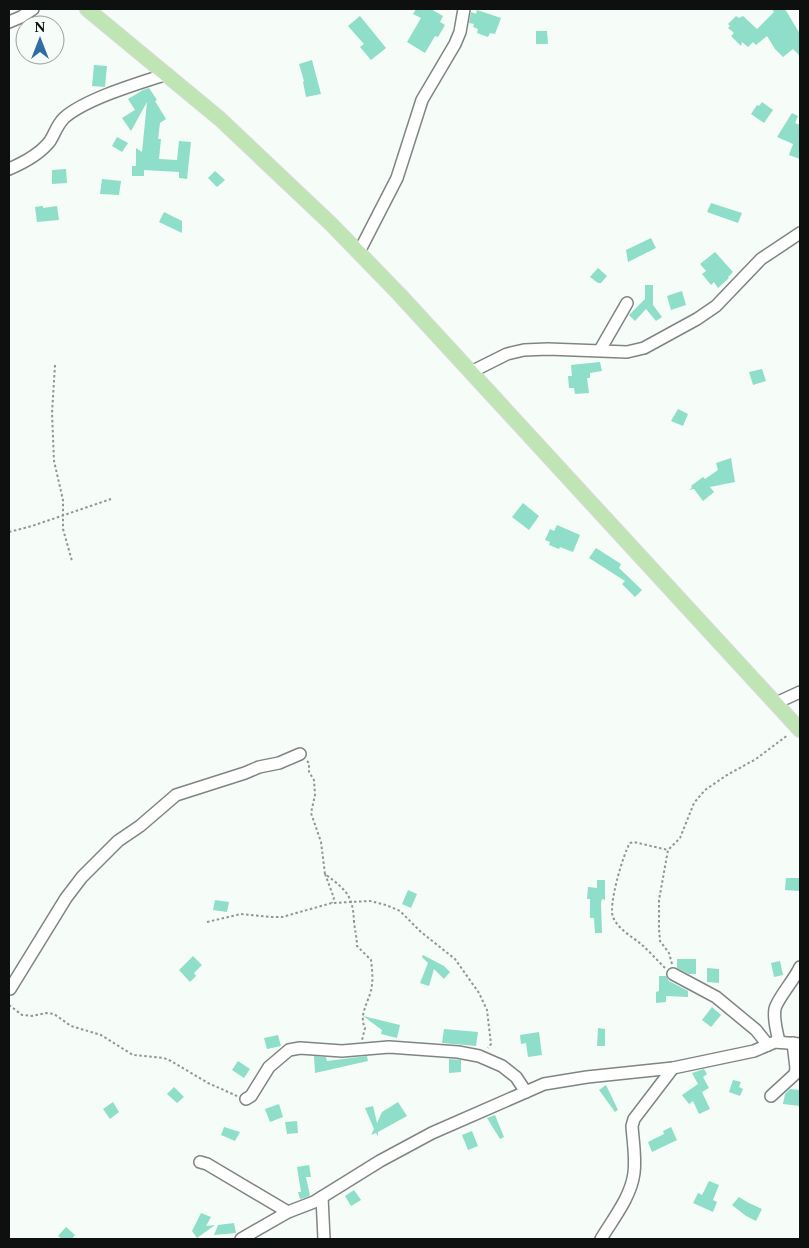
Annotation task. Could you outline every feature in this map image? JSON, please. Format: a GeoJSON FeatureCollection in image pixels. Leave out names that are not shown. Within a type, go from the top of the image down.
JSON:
{"type":"FeatureCollection","features":[{"type":"Feature","properties":{"kind":"main road"},"geometry":{"type":"LineString","coordinates":[[87,9],[220,119],[359,252],[799,729]]}},
{"type":"Feature","properties":{"kind":"street"},"geometry":{"type":"LineString","coordinates":[[9,22],[21,18],[33,9]]}},
{"type":"Feature","properties":{"kind":"street"},"geometry":{"type":"LineString","coordinates":[[359,252],[397,178],[422,100],[455,44],[460,32],[464,9]]}},
{"type":"Feature","properties":{"kind":"street"},"geometry":{"type":"LineString","coordinates":[[9,169],[40,150],[49,142],[65,118],[74,112],[93,101],[167,74]]}},
{"type":"Feature","properties":{"kind":"street"},"geometry":{"type":"LineString","coordinates":[[471,372],[507,354],[524,350],[627,352],[644,348],[697,319],[726,296],[761,259],[800,233]]}},
{"type":"Feature","properties":{"kind":"street"},"geometry":{"type":"LineString","coordinates":[[600,350],[627,303]]}},
{"type":"Feature","properties":{"kind":"street"},"geometry":{"type":"LineString","coordinates":[[776,703],[800,692]]}},
{"type":"Feature","properties":{"kind":"street"},"geometry":{"type":"LineString","coordinates":[[9,988],[66,898],[82,877],[118,841],[140,826],[176,795],[259,768],[279,764],[300,754]]}},
{"type":"Feature","properties":{"kind":"street"},"geometry":{"type":"LineString","coordinates":[[779,1042],[776,1026],[776,1005],[795,978],[800,967]]}},
{"type":"Feature","properties":{"kind":"street"},"geometry":{"type":"LineString","coordinates":[[673,974],[716,997],[756,1030],[768,1045]]}},
{"type":"Feature","properties":{"kind":"street"},"geometry":{"type":"LineString","coordinates":[[241,1239],[288,1212],[322,1197],[380,1161],[432,1133],[554,1081],[673,1068],[754,1051],[779,1042],[796,1043],[795,1074],[771,1096]]}},
{"type":"Feature","properties":{"kind":"street"},"geometry":{"type":"LineString","coordinates":[[246,1099],[251,1096],[269,1067],[289,1050],[300,1048],[342,1051],[389,1047],[458,1052],[484,1058],[502,1066],[516,1077],[526,1092]]}},
{"type":"Feature","properties":{"kind":"street"},"geometry":{"type":"LineString","coordinates":[[601,1239],[631,1186],[634,1173],[632,1126],[634,1119],[673,1068]]}},
{"type":"Feature","properties":{"kind":"street"},"geometry":{"type":"LineString","coordinates":[[200,1162],[207,1164],[288,1212]]}},
{"type":"Feature","properties":{"kind":"street"},"geometry":{"type":"LineString","coordinates":[[322,1197],[324,1239]]}},
{"type":"Feature","properties":{"kind":"path"},"geometry":{"type":"LineString","coordinates":[[55,365],[52,437],[54,461],[63,500],[63,528],[72,561]]}},
{"type":"Feature","properties":{"kind":"path"},"geometry":{"type":"LineString","coordinates":[[9,532],[111,499]]}},
{"type":"Feature","properties":{"kind":"path"},"geometry":{"type":"LineString","coordinates":[[673,974],[670,957],[660,941],[659,929],[660,900],[668,850],[680,838],[694,803],[705,790],[756,759],[799,729]]}},
{"type":"Feature","properties":{"kind":"path"},"geometry":{"type":"LineString","coordinates":[[300,754],[309,763],[309,772],[314,780],[315,794],[310,813],[321,842],[325,874],[334,898],[332,904]]}},
{"type":"Feature","properties":{"kind":"path"},"geometry":{"type":"LineString","coordinates":[[668,850],[634,842],[630,843],[614,890],[611,913],[620,928],[642,945],[673,974]]}},
{"type":"Feature","properties":{"kind":"path"},"geometry":{"type":"LineString","coordinates":[[325,874],[345,889],[352,904],[357,946],[371,960],[373,982],[362,1016],[365,1028],[361,1048]]}},
{"type":"Feature","properties":{"kind":"path"},"geometry":{"type":"LineString","coordinates":[[207,922],[241,914],[282,917],[332,904],[352,904],[370,901],[400,911],[421,932],[455,959],[479,993],[487,1010],[491,1044],[484,1058]]}},
{"type":"Feature","properties":{"kind":"path"},"geometry":{"type":"LineString","coordinates":[[9,1006],[22,1015],[54,1014],[71,1026],[101,1035],[133,1055],[164,1058],[208,1083],[242,1099],[246,1099]]}},
{"type":"Feature","properties":{"kind":"building"},"geometry":{"type":"Polygon","coordinates":[[[416,9],[431,9],[443,16],[440,22],[445,25],[438,37],[435,36],[425,53],[407,42],[421,18],[413,14],[416,9]]]}},
{"type":"Feature","properties":{"kind":"building"},"geometry":{"type":"Polygon","coordinates":[[[772,9],[785,9],[800,34],[800,56],[793,49],[783,57],[775,49],[767,36],[756,45],[753,42],[748,47],[742,42],[741,46],[731,36],[734,33],[728,28],[730,26],[728,24],[736,16],[739,18],[743,16],[757,29],[774,12],[772,9]]]}},
{"type":"Feature","properties":{"kind":"building"},"geometry":{"type":"Polygon","coordinates":[[[477,10],[501,18],[495,34],[490,33],[488,37],[477,33],[478,29],[473,27],[474,24],[469,23],[471,12],[476,14],[477,10]]]}},
{"type":"Feature","properties":{"kind":"building"},"geometry":{"type":"Polygon","coordinates":[[[360,16],[386,48],[371,60],[360,47],[364,44],[348,26],[360,16]]]}},
{"type":"Feature","properties":{"kind":"building"},"geometry":{"type":"Polygon","coordinates":[[[536,31],[547,31],[548,44],[536,44],[536,31]]]}},
{"type":"Feature","properties":{"kind":"building"},"geometry":{"type":"Polygon","coordinates":[[[312,60],[321,94],[306,97],[299,64],[312,60]]]}},
{"type":"Feature","properties":{"kind":"building"},"geometry":{"type":"Polygon","coordinates":[[[94,65],[107,66],[105,87],[92,86],[94,65]]]}},
{"type":"Feature","properties":{"kind":"building"},"geometry":{"type":"Polygon","coordinates":[[[149,88],[166,119],[160,123],[158,139],[161,139],[159,159],[177,160],[179,141],[191,142],[187,179],[179,178],[179,172],[144,170],[144,176],[132,176],[132,166],[136,166],[136,148],[142,152],[147,102],[131,131],[122,118],[135,110],[128,99],[149,88]]]}},
{"type":"Feature","properties":{"kind":"building"},"geometry":{"type":"Polygon","coordinates":[[[762,102],[773,110],[764,123],[751,114],[757,105],[759,106],[762,102]]]}},
{"type":"Feature","properties":{"kind":"building"},"geometry":{"type":"Polygon","coordinates":[[[792,113],[798,116],[795,123],[800,125],[800,159],[789,155],[793,144],[777,137],[792,113]]]}},
{"type":"Feature","properties":{"kind":"building"},"geometry":{"type":"Polygon","coordinates":[[[117,137],[128,143],[122,152],[112,146],[117,137]]]}},
{"type":"Feature","properties":{"kind":"building"},"geometry":{"type":"Polygon","coordinates":[[[66,169],[67,183],[52,184],[52,170],[66,169]]]}},
{"type":"Feature","properties":{"kind":"building"},"geometry":{"type":"Polygon","coordinates":[[[215,171],[225,180],[217,187],[208,178],[215,171]]]}},
{"type":"Feature","properties":{"kind":"building"},"geometry":{"type":"Polygon","coordinates":[[[102,179],[121,181],[119,195],[100,194],[102,179]]]}},
{"type":"Feature","properties":{"kind":"building"},"geometry":{"type":"Polygon","coordinates":[[[711,203],[742,213],[738,223],[707,212],[711,203]]]}},
{"type":"Feature","properties":{"kind":"building"},"geometry":{"type":"Polygon","coordinates":[[[43,206],[43,208],[57,206],[59,220],[37,222],[35,207],[43,206]]]}},
{"type":"Feature","properties":{"kind":"building"},"geometry":{"type":"Polygon","coordinates":[[[164,212],[182,221],[182,233],[159,222],[164,212]]]}},
{"type":"Feature","properties":{"kind":"building"},"geometry":{"type":"Polygon","coordinates":[[[651,238],[656,248],[628,262],[626,250],[651,238]]]}},
{"type":"Feature","properties":{"kind":"building"},"geometry":{"type":"Polygon","coordinates":[[[715,252],[733,272],[718,288],[714,282],[711,285],[702,274],[706,271],[700,264],[715,252]]]}},
{"type":"Feature","properties":{"kind":"building"},"geometry":{"type":"Polygon","coordinates":[[[598,268],[607,276],[601,283],[590,277],[598,268]]]}},
{"type":"Feature","properties":{"kind":"building"},"geometry":{"type":"Polygon","coordinates":[[[645,285],[653,285],[653,305],[662,317],[656,321],[646,309],[635,321],[629,315],[645,299],[645,285]]]}},
{"type":"Feature","properties":{"kind":"building"},"geometry":{"type":"Polygon","coordinates":[[[682,291],[686,305],[671,310],[667,296],[682,291]]]}},
{"type":"Feature","properties":{"kind":"building"},"geometry":{"type":"Polygon","coordinates":[[[600,362],[602,371],[590,373],[590,378],[587,378],[589,393],[575,394],[574,388],[569,388],[568,376],[572,376],[571,365],[600,362]]]}},
{"type":"Feature","properties":{"kind":"building"},"geometry":{"type":"Polygon","coordinates":[[[762,369],[766,381],[753,385],[749,372],[762,369]]]}},
{"type":"Feature","properties":{"kind":"building"},"geometry":{"type":"Polygon","coordinates":[[[678,409],[688,414],[683,426],[671,421],[678,409]]]}},
{"type":"Feature","properties":{"kind":"building"},"geometry":{"type":"Polygon","coordinates":[[[731,458],[735,482],[710,487],[714,492],[703,501],[694,489],[688,490],[703,477],[705,479],[718,470],[716,463],[731,458]]]}},
{"type":"Feature","properties":{"kind":"building"},"geometry":{"type":"Polygon","coordinates":[[[523,503],[539,516],[529,530],[512,517],[523,503]]]}},
{"type":"Feature","properties":{"kind":"building"},"geometry":{"type":"Polygon","coordinates":[[[557,525],[580,535],[573,552],[549,545],[550,542],[545,540],[550,529],[554,531],[557,525]]]}},
{"type":"Feature","properties":{"kind":"building"},"geometry":{"type":"Polygon","coordinates":[[[596,548],[621,564],[619,568],[642,590],[635,597],[622,584],[625,581],[589,558],[596,548]]]}},
{"type":"Feature","properties":{"kind":"building"},"geometry":{"type":"Polygon","coordinates":[[[786,878],[800,878],[800,891],[785,890],[786,878]]]}},
{"type":"Feature","properties":{"kind":"building"},"geometry":{"type":"Polygon","coordinates":[[[597,880],[605,880],[605,900],[602,899],[601,903],[602,933],[595,933],[594,918],[590,918],[590,899],[587,899],[588,887],[597,888],[597,880]]]}},
{"type":"Feature","properties":{"kind":"building"},"geometry":{"type":"Polygon","coordinates":[[[408,890],[417,894],[411,908],[402,904],[408,890]]]}},
{"type":"Feature","properties":{"kind":"building"},"geometry":{"type":"Polygon","coordinates":[[[215,900],[229,902],[227,912],[213,910],[215,900]]]}},
{"type":"Feature","properties":{"kind":"building"},"geometry":{"type":"Polygon","coordinates":[[[423,955],[444,966],[450,972],[444,979],[434,969],[429,986],[420,983],[428,963],[422,957],[423,955]]]}},
{"type":"Feature","properties":{"kind":"building"},"geometry":{"type":"Polygon","coordinates":[[[193,956],[202,965],[194,973],[196,976],[190,982],[179,970],[193,956]]]}},
{"type":"Feature","properties":{"kind":"building"},"geometry":{"type":"Polygon","coordinates":[[[677,959],[696,959],[696,974],[689,974],[677,968],[677,959]]]}},
{"type":"Feature","properties":{"kind":"building"},"geometry":{"type":"Polygon","coordinates":[[[780,961],[783,975],[774,977],[771,963],[780,961]]]}},
{"type":"Feature","properties":{"kind":"building"},"geometry":{"type":"Polygon","coordinates":[[[707,968],[719,969],[719,983],[707,982],[707,968]]]}},
{"type":"Feature","properties":{"kind":"building"},"geometry":{"type":"Polygon","coordinates":[[[659,976],[666,976],[669,981],[688,991],[688,997],[666,996],[666,1002],[656,1003],[656,992],[659,991],[659,976]]]}},
{"type":"Feature","properties":{"kind":"building"},"geometry":{"type":"Polygon","coordinates":[[[712,1007],[721,1015],[711,1027],[702,1020],[712,1007]]]}},
{"type":"Feature","properties":{"kind":"building"},"geometry":{"type":"Polygon","coordinates":[[[363,1016],[400,1025],[397,1038],[381,1034],[382,1030],[363,1016]]]}},
{"type":"Feature","properties":{"kind":"building"},"geometry":{"type":"Polygon","coordinates":[[[598,1028],[605,1029],[605,1046],[597,1046],[598,1028]]]}},
{"type":"Feature","properties":{"kind":"building"},"geometry":{"type":"Polygon","coordinates":[[[444,1029],[478,1032],[476,1046],[442,1043],[444,1029]]]}},
{"type":"Feature","properties":{"kind":"building"},"geometry":{"type":"Polygon","coordinates":[[[539,1032],[542,1055],[528,1057],[526,1043],[521,1044],[520,1035],[539,1032]]]}},
{"type":"Feature","properties":{"kind":"building"},"geometry":{"type":"Polygon","coordinates":[[[278,1035],[281,1046],[267,1049],[264,1038],[278,1035]]]}},
{"type":"Feature","properties":{"kind":"building"},"geometry":{"type":"Polygon","coordinates":[[[314,1056],[326,1057],[327,1061],[367,1056],[368,1061],[315,1073],[314,1056]]]}},
{"type":"Feature","properties":{"kind":"building"},"geometry":{"type":"Polygon","coordinates":[[[449,1059],[461,1060],[461,1072],[449,1073],[449,1059]]]}},
{"type":"Feature","properties":{"kind":"building"},"geometry":{"type":"Polygon","coordinates":[[[238,1061],[250,1069],[244,1078],[232,1070],[238,1061]]]}},
{"type":"Feature","properties":{"kind":"building"},"geometry":{"type":"Polygon","coordinates":[[[704,1069],[707,1074],[703,1077],[709,1088],[702,1092],[710,1109],[699,1114],[693,1101],[689,1104],[682,1095],[698,1084],[692,1073],[704,1069]]]}},
{"type":"Feature","properties":{"kind":"building"},"geometry":{"type":"Polygon","coordinates":[[[733,1080],[741,1082],[739,1087],[743,1089],[740,1096],[729,1092],[733,1080]]]}},
{"type":"Feature","properties":{"kind":"building"},"geometry":{"type":"Polygon","coordinates":[[[606,1085],[618,1110],[615,1112],[599,1090],[606,1085]]]}},
{"type":"Feature","properties":{"kind":"building"},"geometry":{"type":"Polygon","coordinates":[[[174,1087],[184,1097],[177,1103],[167,1094],[174,1087]]]}},
{"type":"Feature","properties":{"kind":"building"},"geometry":{"type":"Polygon","coordinates":[[[790,1089],[800,1090],[800,1106],[783,1104],[785,1094],[790,1089]]]}},
{"type":"Feature","properties":{"kind":"building"},"geometry":{"type":"Polygon","coordinates":[[[113,1102],[119,1112],[110,1119],[103,1109],[113,1102]]]}},
{"type":"Feature","properties":{"kind":"building"},"geometry":{"type":"Polygon","coordinates":[[[398,1102],[407,1116],[378,1132],[378,1136],[376,1133],[371,1135],[374,1129],[365,1108],[373,1106],[377,1123],[382,1112],[398,1102]]]}},
{"type":"Feature","properties":{"kind":"building"},"geometry":{"type":"Polygon","coordinates":[[[279,1104],[283,1117],[270,1122],[265,1109],[279,1104]]]}},
{"type":"Feature","properties":{"kind":"building"},"geometry":{"type":"Polygon","coordinates":[[[495,1115],[504,1137],[500,1139],[487,1118],[495,1115]]]}},
{"type":"Feature","properties":{"kind":"building"},"geometry":{"type":"Polygon","coordinates":[[[297,1121],[298,1133],[287,1134],[285,1122],[297,1121]]]}},
{"type":"Feature","properties":{"kind":"building"},"geometry":{"type":"Polygon","coordinates":[[[224,1127],[240,1132],[235,1141],[221,1135],[224,1127]]]}},
{"type":"Feature","properties":{"kind":"building"},"geometry":{"type":"Polygon","coordinates":[[[671,1127],[677,1140],[652,1152],[648,1142],[664,1134],[663,1131],[671,1127]]]}},
{"type":"Feature","properties":{"kind":"building"},"geometry":{"type":"Polygon","coordinates":[[[472,1131],[478,1146],[468,1150],[462,1135],[472,1131]]]}},
{"type":"Feature","properties":{"kind":"building"},"geometry":{"type":"Polygon","coordinates":[[[309,1165],[311,1177],[306,1177],[310,1196],[300,1199],[298,1192],[301,1192],[297,1167],[309,1165]]]}},
{"type":"Feature","properties":{"kind":"building"},"geometry":{"type":"Polygon","coordinates":[[[709,1181],[719,1185],[713,1200],[717,1202],[713,1212],[693,1203],[698,1193],[702,1195],[709,1181]]]}},
{"type":"Feature","properties":{"kind":"building"},"geometry":{"type":"Polygon","coordinates":[[[354,1190],[361,1200],[351,1206],[345,1196],[354,1190]]]}},
{"type":"Feature","properties":{"kind":"building"},"geometry":{"type":"Polygon","coordinates":[[[739,1197],[762,1209],[756,1221],[732,1205],[739,1197]]]}},
{"type":"Feature","properties":{"kind":"building"},"geometry":{"type":"Polygon","coordinates":[[[201,1213],[211,1217],[206,1226],[215,1225],[197,1238],[192,1231],[201,1213]]]}},
{"type":"Feature","properties":{"kind":"building"},"geometry":{"type":"Polygon","coordinates":[[[234,1223],[236,1233],[214,1235],[218,1225],[234,1223]]]}},
{"type":"Feature","properties":{"kind":"building"},"geometry":{"type":"Polygon","coordinates":[[[66,1227],[75,1235],[72,1239],[62,1239],[58,1236],[66,1227]]]}}]}
